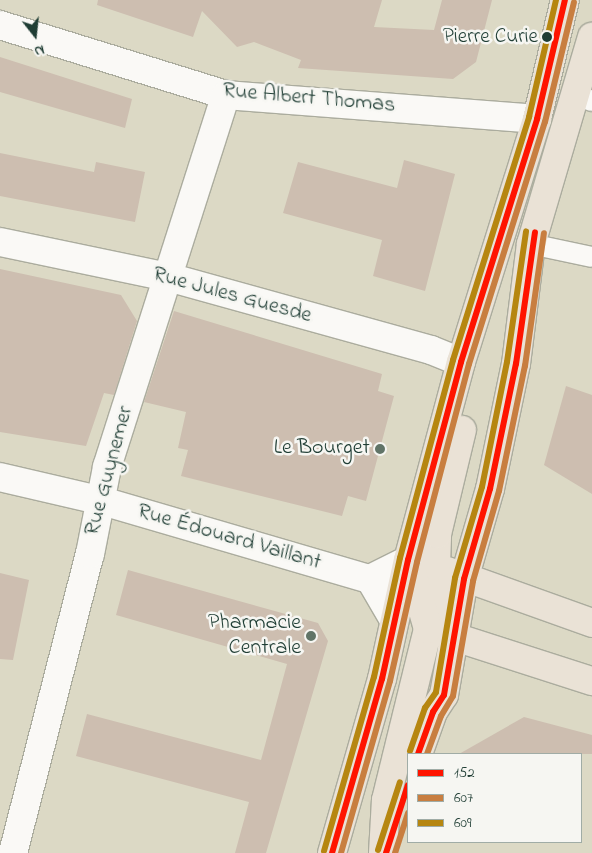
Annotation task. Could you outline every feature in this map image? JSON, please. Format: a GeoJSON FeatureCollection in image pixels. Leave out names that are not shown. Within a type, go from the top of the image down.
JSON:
{"type":"FeatureCollection","features":[{"type":"Feature","properties":{"kind":"main road"},"geometry":{"type":"LineString","coordinates":[[332,853],[382,679],[408,560],[461,362],[537,119],[565,0]]}},
{"type":"Feature","properties":{"kind":"main road"},"geometry":{"type":"LineString","coordinates":[[418,753],[433,712],[444,695],[464,579],[490,489],[516,364],[532,244],[584,98],[592,37]]}},
{"type":"Feature","properties":{"kind":"main road"},"geometry":{"type":"LineString","coordinates":[[455,638],[436,566],[437,534],[462,427],[461,362]]}},
{"type":"Feature","properties":{"kind":"main road"},"geometry":{"type":"LineString","coordinates":[[408,560],[436,566],[464,579],[592,623]]}},
{"type":"Feature","properties":{"kind":"main road"},"geometry":{"type":"LineString","coordinates":[[384,853],[386,800],[428,629],[408,560]]}},
{"type":"Feature","properties":{"kind":"main road"},"geometry":{"type":"LineString","coordinates":[[394,620],[592,681]]}},
{"type":"Feature","properties":{"kind":"main road"},"geometry":{"type":"LineString","coordinates":[[384,853],[407,787]]}},
{"type":"Feature","properties":{"kind":"street","name":"Rue Albert Thomas"},"geometry":{"type":"LineString","coordinates":[[0,25],[226,95],[537,119]]}},
{"type":"Feature","properties":{"kind":"street","name":"Rue Guynemer"},"geometry":{"type":"LineString","coordinates":[[13,853],[90,554],[100,500],[226,95]]}},
{"type":"Feature","properties":{"kind":"street","name":"Rue Jules Guesde"},"geometry":{"type":"LineString","coordinates":[[0,242],[168,277],[431,350],[461,362]]}},
{"type":"Feature","properties":{"kind":"street","name":"Rue Édouard Vaillant"},"geometry":{"type":"LineString","coordinates":[[0,477],[100,500],[370,579]]}},
{"type":"Feature","properties":{"kind":"street"},"geometry":{"type":"LineString","coordinates":[[394,620],[370,579],[408,560]]}},
{"type":"Feature","properties":{"kind":"lane"},"geometry":{"type":"LineString","coordinates":[[532,244],[592,257]]}},
{"type":"Feature","properties":{"kind":"building"},"geometry":{"type":"Polygon","coordinates":[[[98,0],[382,0],[374,27],[434,30],[442,0],[492,0],[476,62],[453,79],[298,68],[301,60],[254,42],[237,47],[202,11],[193,37],[97,5],[98,0]]]}},
{"type":"Feature","properties":{"kind":"building"},"geometry":{"type":"Polygon","coordinates":[[[0,57],[132,99],[125,128],[0,92],[0,57]]]}},
{"type":"Feature","properties":{"kind":"building"},"geometry":{"type":"Polygon","coordinates":[[[0,153],[94,172],[96,162],[145,172],[135,222],[0,196],[0,153]]]}},
{"type":"Feature","properties":{"kind":"building"},"geometry":{"type":"Polygon","coordinates":[[[404,160],[455,174],[425,291],[373,276],[382,240],[283,213],[298,162],[397,188],[404,160]]]}},
{"type":"Feature","properties":{"kind":"building"},"geometry":{"type":"Polygon","coordinates":[[[0,269],[121,295],[137,321],[114,395],[104,393],[86,446],[0,432],[0,269]]]}},
{"type":"Feature","properties":{"kind":"building"},"geometry":{"type":"Polygon","coordinates":[[[174,311],[382,374],[378,391],[394,396],[366,501],[348,496],[342,516],[181,476],[188,450],[178,448],[186,412],[144,402],[174,311]]]}},
{"type":"Feature","properties":{"kind":"building"},"geometry":{"type":"Polygon","coordinates":[[[566,386],[592,395],[592,494],[544,465],[566,386]]]}},
{"type":"Feature","properties":{"kind":"building"},"geometry":{"type":"Polygon","coordinates":[[[128,570],[318,623],[328,641],[266,853],[235,853],[249,802],[76,756],[87,714],[261,760],[287,664],[116,615],[128,570]]]}},
{"type":"Feature","properties":{"kind":"building"},"geometry":{"type":"Polygon","coordinates":[[[0,573],[29,580],[13,660],[0,659],[0,573]]]}},
{"type":"Feature","properties":{"kind":"building"},"geometry":{"type":"Polygon","coordinates":[[[524,717],[592,735],[592,754],[461,753],[524,717]]]}},
{"type":"Feature","properties":{"kind":"transit line","name":"609"},"geometry":{"type":"LineString","coordinates":[[324,851],[374,677],[400,558],[453,360],[529,117],[556,0]]}},
{"type":"Feature","properties":{"kind":"transit line","name":"152"},"geometry":{"type":"LineString","coordinates":[[332,853],[382,679],[408,560],[461,362],[537,119],[565,0]]}},
{"type":"Feature","properties":{"kind":"transit line","name":"607"},"geometry":{"type":"LineString","coordinates":[[341,853],[390,681],[417,562],[469,364],[545,122],[574,2]]}},
{"type":"Feature","properties":{"kind":"transit line","name":"609"},"geometry":{"type":"LineString","coordinates":[[410,751],[425,708],[436,692],[455,578],[482,487],[507,362],[526,231]]}},
{"type":"Feature","properties":{"kind":"transit line","name":"152"},"geometry":{"type":"LineString","coordinates":[[418,753],[433,712],[444,695],[464,579],[490,489],[516,364],[535,232]]}},
{"type":"Feature","properties":{"kind":"transit line","name":"607"},"geometry":{"type":"LineString","coordinates":[[427,753],[441,716],[453,696],[473,581],[499,491],[525,366],[544,233]]}},
{"type":"Feature","properties":{"kind":"transit line","name":"609"},"geometry":{"type":"LineString","coordinates":[[378,850],[400,782]]}},
{"type":"Feature","properties":{"kind":"transit line","name":"152"},"geometry":{"type":"LineString","coordinates":[[386,853],[407,788]]}},
{"type":"Feature","properties":{"kind":"transit line","name":"607"},"geometry":{"type":"LineString","coordinates":[[395,853],[407,816]]}},
{"type":"Feature","properties":{"kind":"place","name":"Pierre Curie"},"geometry":{"type":"Point","coordinates":[547,37]}},
{"type":"Feature","properties":{"kind":"place","name":"Le Bourget"},"geometry":{"type":"Point","coordinates":[380,449]}},
{"type":"Feature","properties":{"kind":"place","name":"Pharmacie Centrale"},"geometry":{"type":"Point","coordinates":[311,636]}}]}
